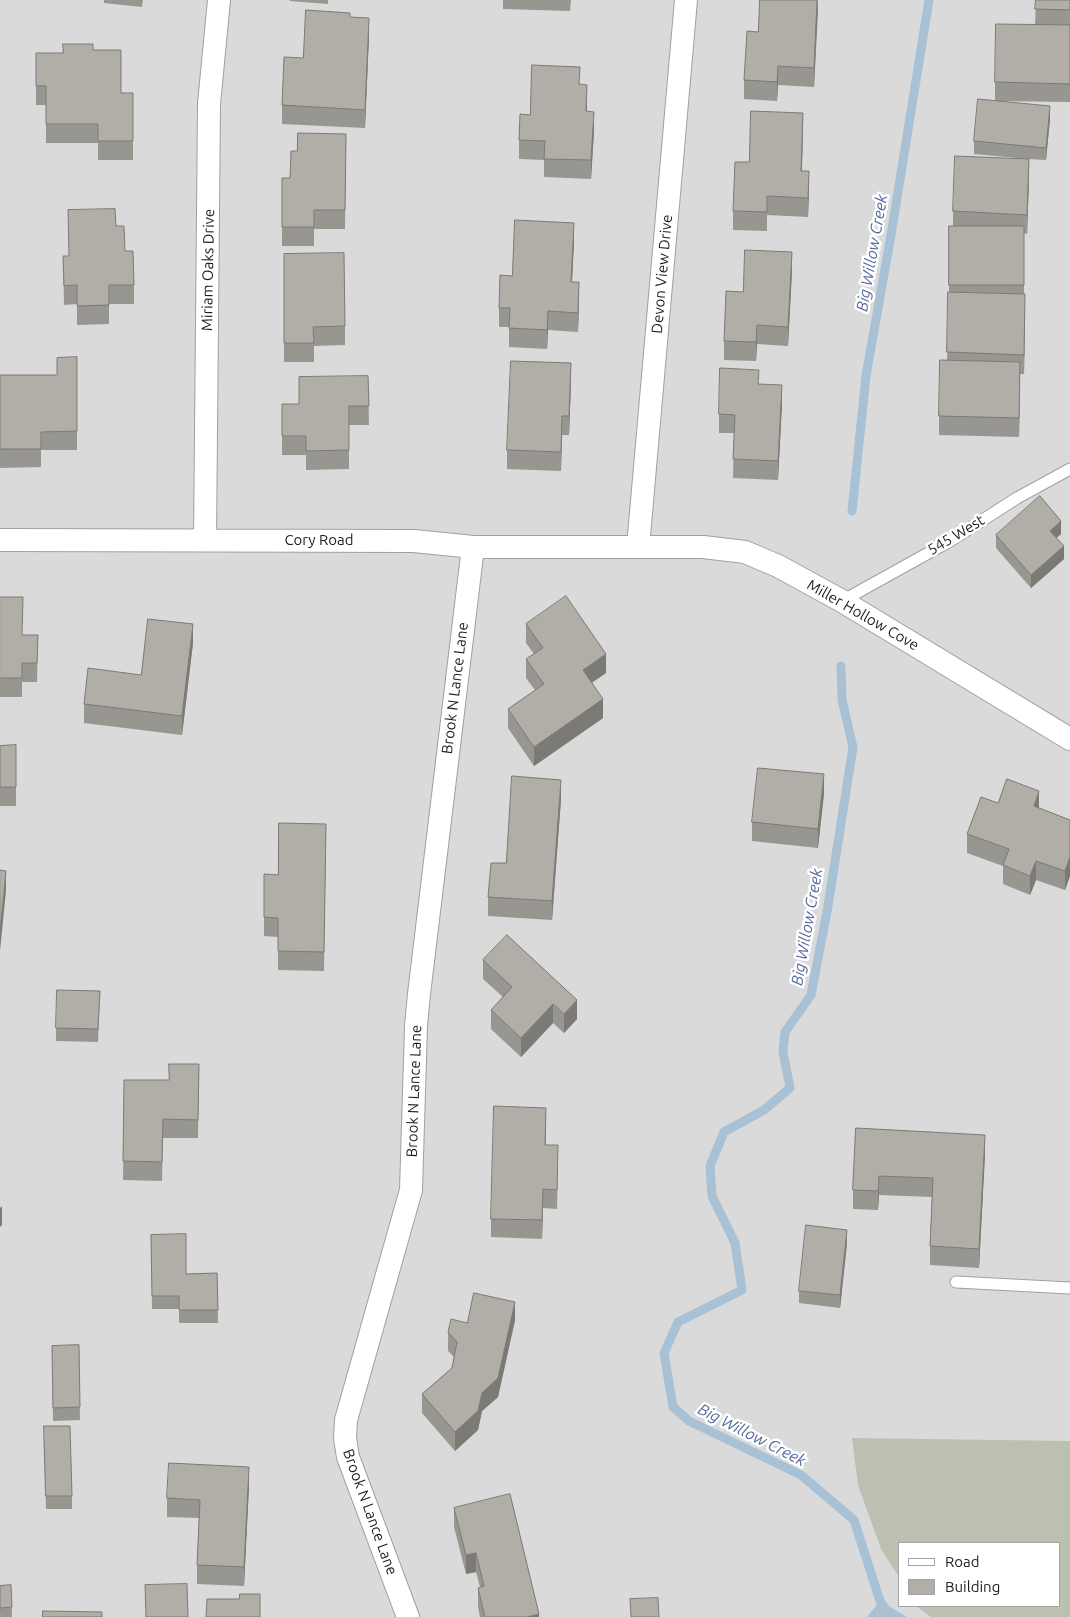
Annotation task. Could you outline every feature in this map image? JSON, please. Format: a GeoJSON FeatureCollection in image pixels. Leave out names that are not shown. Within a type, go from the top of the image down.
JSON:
{"type":"FeatureCollection","features":[{"type":"Feature","properties":{"kind":"street","name":"Miriam Oaks Drive"},"geometry":{"type":"LineString","coordinates":[[205,540],[209,104],[219,0]]}},
{"type":"Feature","properties":{"kind":"street","name":"Devon View Drive"},"geometry":{"type":"LineString","coordinates":[[638,547],[686,0]]}},
{"type":"Feature","properties":{"kind":"street","name":"Cory Road"},"geometry":{"type":"LineString","coordinates":[[0,540],[414,540],[473,547],[638,547]]}},
{"type":"Feature","properties":{"kind":"street","name":"Brook N Lance Lane"},"geometry":{"type":"LineString","coordinates":[[408,1617],[348,1457],[345,1438],[346,1420],[411,1190],[416,1026],[419,994],[473,547]]}},
{"type":"Feature","properties":{"kind":"street","name":"Miller Hollow Cove"},"geometry":{"type":"LineString","coordinates":[[638,547],[703,547],[745,552],[778,566],[842,601],[1070,739]]}},
{"type":"Feature","properties":{"kind":"lane","name":"545 West"},"geometry":{"type":"LineString","coordinates":[[842,601],[1070,469]]}},
{"type":"Feature","properties":{"kind":"lane"},"geometry":{"type":"LineString","coordinates":[[956,1282],[1070,1288]]}},
{"type":"Feature","properties":{"kind":"shaded area"},"geometry":{"type":"Polygon","coordinates":[[[0,0],[1070,0],[1070,1617],[0,1617],[0,0]]]}},
{"type":"Feature","properties":{"kind":"shaded area"},"geometry":{"type":"Polygon","coordinates":[[[852,1438],[1070,1441],[1070,1617],[931,1617],[917,1607],[1060,1607],[1060,1542],[898,1542],[898,1575],[881,1549],[858,1485],[852,1438]]]}},
{"type":"Feature","properties":{"kind":"water"},"geometry":{"type":"Polygon","coordinates":[[[880,1601],[907,1617],[867,1617],[880,1601]]]}},
{"type":"Feature","properties":{"kind":"building"},"geometry":{"type":"Polygon","coordinates":[[[760,0],[817,0],[814,68],[778,66],[777,82],[744,80],[747,31],[758,32],[760,0]]]}},
{"type":"Feature","properties":{"kind":"building"},"geometry":{"type":"Polygon","coordinates":[[[1036,0],[1070,0],[1070,10],[1035,9],[1036,0]]]}},
{"type":"Feature","properties":{"kind":"building"},"geometry":{"type":"Polygon","coordinates":[[[306,10],[350,13],[350,17],[369,18],[365,110],[282,105],[284,57],[303,58],[306,10]]]}},
{"type":"Feature","properties":{"kind":"building"},"geometry":{"type":"Polygon","coordinates":[[[996,24],[1070,25],[1070,84],[995,82],[996,24]]]}},
{"type":"Feature","properties":{"kind":"building"},"geometry":{"type":"Polygon","coordinates":[[[63,44],[93,44],[93,50],[121,50],[121,93],[133,93],[133,141],[98,141],[98,124],[46,124],[46,86],[36,86],[36,53],[63,53],[63,44]]]}},
{"type":"Feature","properties":{"kind":"building"},"geometry":{"type":"Polygon","coordinates":[[[532,65],[580,67],[579,84],[587,85],[586,111],[594,112],[591,160],[544,159],[545,141],[519,140],[520,114],[530,115],[532,65]]]}},
{"type":"Feature","properties":{"kind":"building"},"geometry":{"type":"Polygon","coordinates":[[[978,99],[1050,106],[1046,148],[974,141],[978,99]]]}},
{"type":"Feature","properties":{"kind":"building"},"geometry":{"type":"Polygon","coordinates":[[[751,111],[803,113],[801,171],[809,171],[808,198],[767,196],[767,212],[733,211],[735,162],[749,162],[751,111]]]}},
{"type":"Feature","properties":{"kind":"building"},"geometry":{"type":"Polygon","coordinates":[[[298,133],[346,134],[345,210],[314,210],[314,227],[282,227],[282,178],[290,178],[291,151],[297,151],[298,133]]]}},
{"type":"Feature","properties":{"kind":"building"},"geometry":{"type":"Polygon","coordinates":[[[955,156],[1029,159],[1027,215],[953,211],[955,156]]]}},
{"type":"Feature","properties":{"kind":"building"},"geometry":{"type":"Polygon","coordinates":[[[115,209],[116,226],[124,226],[125,251],[133,251],[134,285],[109,285],[109,305],[77,306],[77,285],[64,286],[63,256],[69,256],[68,210],[115,209]]]}},
{"type":"Feature","properties":{"kind":"building"},"geometry":{"type":"Polygon","coordinates":[[[515,220],[574,223],[571,282],[579,282],[578,313],[548,311],[547,330],[509,328],[510,308],[499,308],[500,275],[512,276],[515,220]]]}},
{"type":"Feature","properties":{"kind":"building"},"geometry":{"type":"Polygon","coordinates":[[[949,226],[1024,226],[1024,285],[949,285],[949,226]]]}},
{"type":"Feature","properties":{"kind":"building"},"geometry":{"type":"Polygon","coordinates":[[[745,250],[792,252],[788,327],[757,325],[756,342],[724,341],[726,291],[743,292],[745,250]]]}},
{"type":"Feature","properties":{"kind":"building"},"geometry":{"type":"Polygon","coordinates":[[[344,253],[345,326],[313,327],[314,343],[284,343],[284,254],[344,253]]]}},
{"type":"Feature","properties":{"kind":"building"},"geometry":{"type":"Polygon","coordinates":[[[948,292],[1025,294],[1024,355],[947,352],[948,292]]]}},
{"type":"Feature","properties":{"kind":"building"},"geometry":{"type":"Polygon","coordinates":[[[77,357],[77,431],[41,432],[41,449],[0,449],[0,375],[57,375],[57,358],[77,357]]]}},
{"type":"Feature","properties":{"kind":"building"},"geometry":{"type":"Polygon","coordinates":[[[940,360],[1020,362],[1019,418],[939,416],[940,360]]]}},
{"type":"Feature","properties":{"kind":"building"},"geometry":{"type":"Polygon","coordinates":[[[511,361],[571,363],[569,416],[562,416],[561,452],[507,450],[511,361]]]}},
{"type":"Feature","properties":{"kind":"building"},"geometry":{"type":"Polygon","coordinates":[[[720,368],[759,370],[758,384],[782,385],[778,461],[733,459],[735,415],[719,414],[720,368]]]}},
{"type":"Feature","properties":{"kind":"building"},"geometry":{"type":"Polygon","coordinates":[[[368,376],[369,406],[349,406],[349,450],[306,451],[306,436],[282,436],[282,404],[299,404],[299,377],[368,376]]]}},
{"type":"Feature","properties":{"kind":"building"},"geometry":{"type":"Polygon","coordinates":[[[1040,496],[1061,521],[1050,531],[1064,546],[1031,575],[996,535],[1040,496]]]}},
{"type":"Feature","properties":{"kind":"building"},"geometry":{"type":"Polygon","coordinates":[[[566,596],[606,654],[583,670],[603,699],[534,747],[508,709],[544,684],[526,659],[543,648],[526,624],[566,596]]]}},
{"type":"Feature","properties":{"kind":"building"},"geometry":{"type":"Polygon","coordinates":[[[0,597],[23,597],[22,635],[38,635],[37,663],[22,663],[22,678],[0,678],[0,597]]]}},
{"type":"Feature","properties":{"kind":"building"},"geometry":{"type":"Polygon","coordinates":[[[148,619],[193,624],[182,716],[84,704],[88,668],[141,675],[148,619]]]}},
{"type":"Feature","properties":{"kind":"building"},"geometry":{"type":"Polygon","coordinates":[[[16,745],[16,787],[0,787],[0,746],[16,745]]]}},
{"type":"Feature","properties":{"kind":"building"},"geometry":{"type":"Polygon","coordinates":[[[758,768],[824,774],[818,829],[752,822],[758,768]]]}},
{"type":"Feature","properties":{"kind":"building"},"geometry":{"type":"Polygon","coordinates":[[[512,776],[561,780],[552,901],[488,897],[491,863],[506,863],[512,776]]]}},
{"type":"Feature","properties":{"kind":"building"},"geometry":{"type":"Polygon","coordinates":[[[1007,779],[1039,791],[1034,806],[1070,820],[1070,857],[1065,871],[1036,861],[1030,876],[1003,865],[1009,849],[967,834],[981,797],[998,803],[1007,779]]]}},
{"type":"Feature","properties":{"kind":"building"},"geometry":{"type":"Polygon","coordinates":[[[279,823],[326,824],[324,952],[278,951],[278,918],[264,917],[264,874],[278,875],[279,823]]]}},
{"type":"Feature","properties":{"kind":"building"},"geometry":{"type":"Polygon","coordinates":[[[0,870],[6,871],[0,932],[0,870]]]}},
{"type":"Feature","properties":{"kind":"building"},"geometry":{"type":"Polygon","coordinates":[[[507,935],[577,1000],[564,1014],[553,1004],[521,1038],[491,1010],[512,987],[483,960],[507,935]]]}},
{"type":"Feature","properties":{"kind":"building"},"geometry":{"type":"Polygon","coordinates":[[[57,990],[100,991],[98,1029],[56,1028],[57,990]]]}},
{"type":"Feature","properties":{"kind":"building"},"geometry":{"type":"Polygon","coordinates":[[[169,1064],[199,1064],[198,1120],[163,1119],[162,1162],[123,1161],[124,1080],[169,1080],[169,1064]]]}},
{"type":"Feature","properties":{"kind":"building"},"geometry":{"type":"Polygon","coordinates":[[[494,1106],[546,1108],[545,1145],[558,1145],[557,1190],[543,1189],[542,1220],[491,1219],[494,1106]]]}},
{"type":"Feature","properties":{"kind":"building"},"geometry":{"type":"Polygon","coordinates":[[[856,1128],[985,1135],[979,1249],[930,1246],[933,1178],[879,1176],[878,1191],[853,1190],[856,1128]]]}},
{"type":"Feature","properties":{"kind":"building"},"geometry":{"type":"Polygon","coordinates":[[[806,1225],[847,1230],[840,1295],[799,1291],[806,1225]]]}},
{"type":"Feature","properties":{"kind":"building"},"geometry":{"type":"Polygon","coordinates":[[[186,1234],[186,1274],[217,1273],[218,1310],[179,1310],[179,1296],[152,1296],[151,1235],[186,1234]]]}},
{"type":"Feature","properties":{"kind":"building"},"geometry":{"type":"Polygon","coordinates":[[[474,1293],[515,1302],[498,1378],[482,1393],[478,1411],[455,1432],[422,1394],[452,1368],[457,1342],[448,1332],[451,1319],[467,1323],[474,1293]]]}},
{"type":"Feature","properties":{"kind":"building"},"geometry":{"type":"Polygon","coordinates":[[[79,1345],[80,1407],[53,1408],[52,1346],[79,1345]]]}},
{"type":"Feature","properties":{"kind":"building"},"geometry":{"type":"Polygon","coordinates":[[[44,1426],[70,1426],[72,1496],[46,1496],[44,1426]]]}},
{"type":"Feature","properties":{"kind":"building"},"geometry":{"type":"Polygon","coordinates":[[[169,1463],[249,1467],[244,1567],[197,1565],[200,1500],[167,1498],[169,1463]]]}},
{"type":"Feature","properties":{"kind":"building"},"geometry":{"type":"Polygon","coordinates":[[[510,1494],[539,1614],[527,1617],[485,1617],[478,1588],[484,1586],[476,1553],[466,1555],[454,1508],[510,1494]]]}},
{"type":"Feature","properties":{"kind":"building"},"geometry":{"type":"Polygon","coordinates":[[[187,1584],[188,1617],[146,1617],[145,1585],[187,1584]]]}},
{"type":"Feature","properties":{"kind":"building"},"geometry":{"type":"Polygon","coordinates":[[[11,1585],[12,1607],[0,1608],[0,1586],[11,1585]]]}},
{"type":"Feature","properties":{"kind":"building"},"geometry":{"type":"Polygon","coordinates":[[[240,1594],[260,1594],[260,1617],[206,1617],[207,1599],[239,1599],[240,1594]]]}},
{"type":"Feature","properties":{"kind":"building"},"geometry":{"type":"Polygon","coordinates":[[[658,1598],[659,1617],[631,1617],[630,1599],[658,1598]]]}},
{"type":"Feature","properties":{"kind":"building"},"geometry":{"type":"Polygon","coordinates":[[[43,1611],[102,1612],[102,1617],[43,1617],[43,1611]]]}},
{"type":"Feature","properties":{"kind":"waterway","name":"Big Willow Creek"},"geometry":{"type":"LineString","coordinates":[[852,511],[866,376],[929,0]]}},
{"type":"Feature","properties":{"kind":"waterway","name":"Big Willow Creek"},"geometry":{"type":"LineString","coordinates":[[841,666],[842,700],[853,747],[828,906],[811,995],[785,1032],[783,1052],[790,1088],[764,1110],[724,1132],[710,1166],[712,1196],[735,1243],[742,1290],[678,1322],[664,1353],[673,1407],[689,1421],[801,1475],[854,1520],[880,1601],[891,1617]]}}]}
